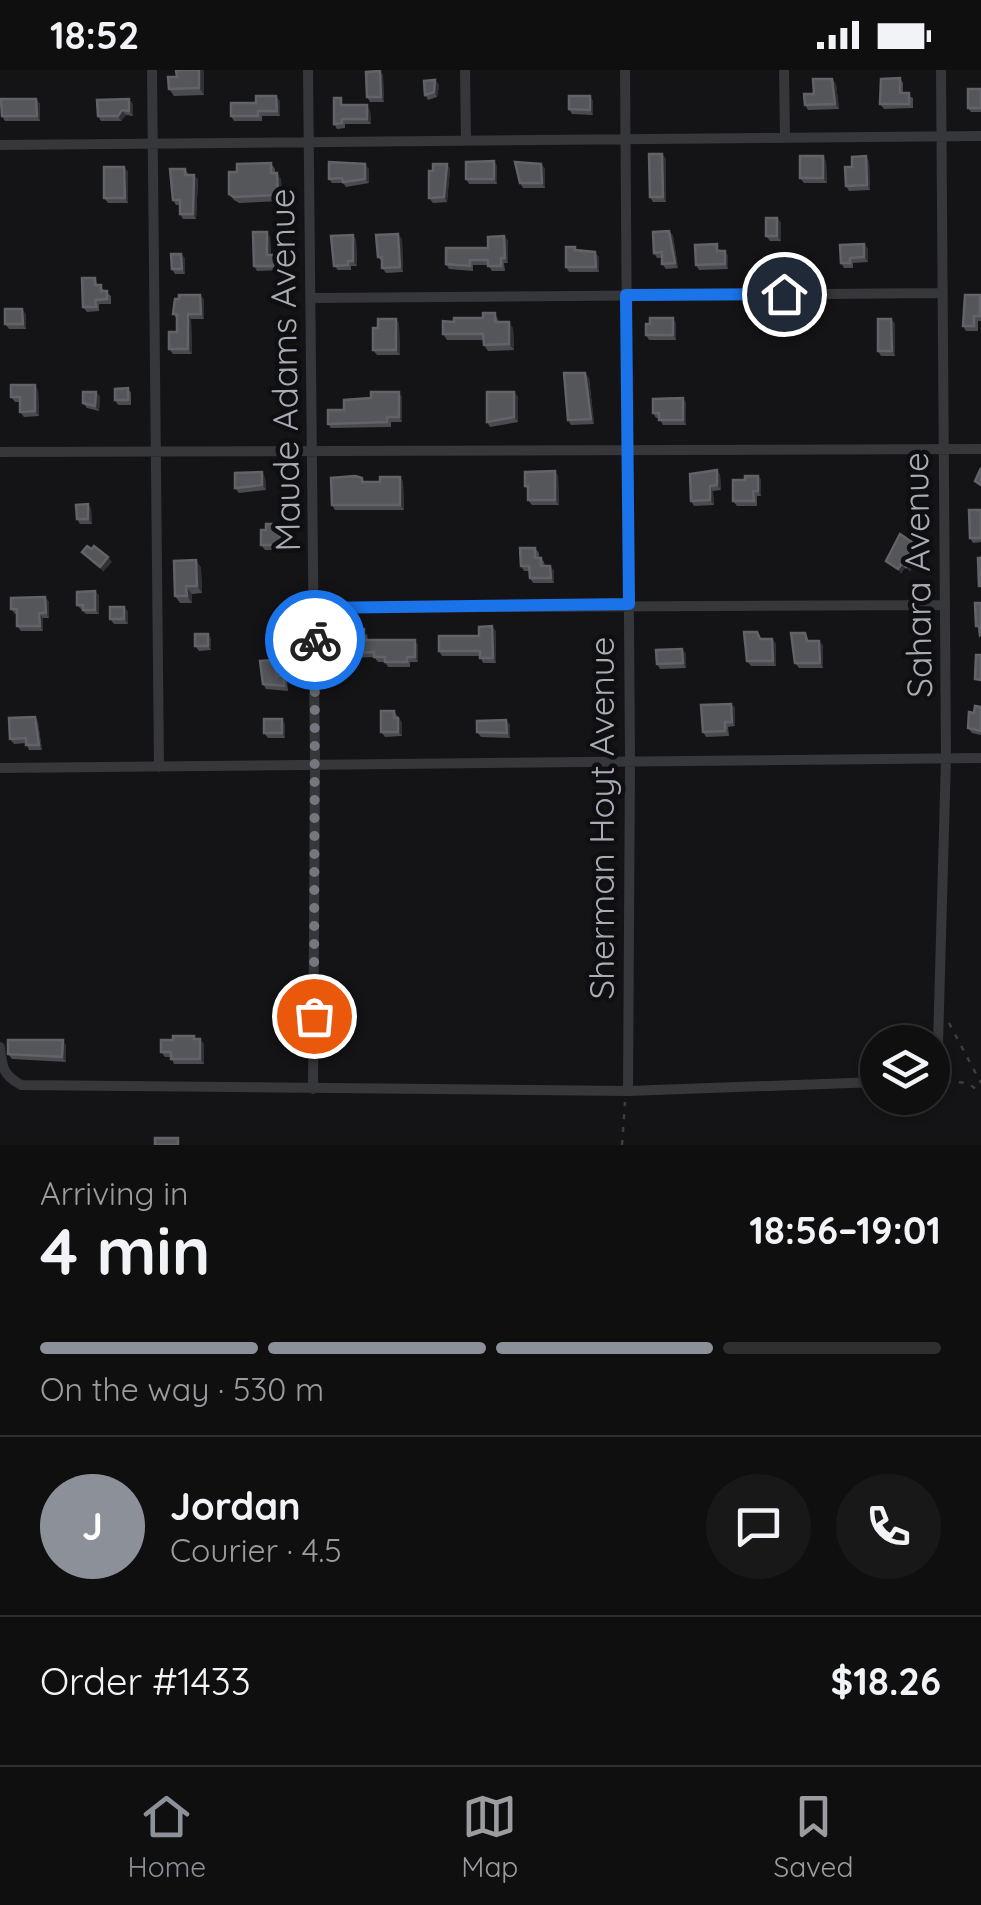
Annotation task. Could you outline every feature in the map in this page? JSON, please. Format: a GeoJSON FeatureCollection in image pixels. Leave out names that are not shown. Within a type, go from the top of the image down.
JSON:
{"type":"FeatureCollection","features":[{"type":"Feature","properties":{"kind":"street"},"geometry":{"type":"LineString","coordinates":[[152,70],[159,767]]}},
{"type":"Feature","properties":{"kind":"street","name":"Maude Adams Avenue"},"geometry":{"type":"LineString","coordinates":[[308,70],[315,764],[313,1089]]}},
{"type":"Feature","properties":{"kind":"street"},"geometry":{"type":"LineString","coordinates":[[465,70],[466,140]]}},
{"type":"Feature","properties":{"kind":"street","name":"Sherman Hoyt Avenue"},"geometry":{"type":"LineString","coordinates":[[625,70],[628,1092]]}},
{"type":"Feature","properties":{"kind":"street"},"geometry":{"type":"LineString","coordinates":[[784,70],[785,137]]}},
{"type":"Feature","properties":{"kind":"street","name":"Sahara Avenue"},"geometry":{"type":"LineString","coordinates":[[937,1025],[946,758],[940,70]]}},
{"type":"Feature","properties":{"kind":"street"},"geometry":{"type":"LineString","coordinates":[[0,145],[981,136]]}},
{"type":"Feature","properties":{"kind":"street"},"geometry":{"type":"LineString","coordinates":[[311,298],[942,293]]}},
{"type":"Feature","properties":{"kind":"street"},"geometry":{"type":"LineString","coordinates":[[0,452],[981,449]]}},
{"type":"Feature","properties":{"kind":"street"},"geometry":{"type":"LineString","coordinates":[[314,608],[945,605]]}},
{"type":"Feature","properties":{"kind":"street"},"geometry":{"type":"LineString","coordinates":[[0,768],[981,758]]}},
{"type":"Feature","properties":{"kind":"street"},"geometry":{"type":"LineString","coordinates":[[0,1047],[2,1068],[20,1085],[628,1092],[860,1083]]}},
{"type":"Feature","properties":{"kind":"path"},"geometry":{"type":"LineString","coordinates":[[947,1014],[981,1083]]}},
{"type":"Feature","properties":{"kind":"path"},"geometry":{"type":"LineString","coordinates":[[950,1081],[968,1083],[981,1093]]}},
{"type":"Feature","properties":{"kind":"path"},"geometry":{"type":"LineString","coordinates":[[622,1145],[622,1112],[628,1092]]}},
{"type":"Feature","properties":{"kind":"building"},"geometry":{"type":"Polygon","coordinates":[[[176,70],[199,70],[199,88],[169,89],[168,77],[177,77],[176,70]]]}},
{"type":"Feature","properties":{"kind":"building"},"geometry":{"type":"Polygon","coordinates":[[[380,71],[381,97],[367,97],[366,72],[380,71]]]}},
{"type":"Feature","properties":{"kind":"building"},"geometry":{"type":"Polygon","coordinates":[[[900,78],[900,93],[909,93],[909,104],[880,104],[881,79],[900,78]]]}},
{"type":"Feature","properties":{"kind":"building"},"geometry":{"type":"Polygon","coordinates":[[[813,79],[832,79],[835,104],[805,105],[804,94],[814,94],[813,79]]]}},
{"type":"Feature","properties":{"kind":"building"},"geometry":{"type":"Polygon","coordinates":[[[435,80],[434,92],[425,95],[424,81],[435,80]]]}},
{"type":"Feature","properties":{"kind":"building"},"geometry":{"type":"Polygon","coordinates":[[[968,89],[981,89],[981,108],[968,108],[968,89]]]}},
{"type":"Feature","properties":{"kind":"building"},"geometry":{"type":"Polygon","coordinates":[[[256,96],[276,96],[277,111],[231,116],[231,103],[256,103],[256,96]]]}},
{"type":"Feature","properties":{"kind":"building"},"geometry":{"type":"Polygon","coordinates":[[[569,96],[590,96],[590,110],[569,109],[569,96]]]}},
{"type":"Feature","properties":{"kind":"building"},"geometry":{"type":"Polygon","coordinates":[[[334,98],[341,98],[341,105],[367,105],[367,119],[342,119],[342,123],[334,124],[334,98]]]}},
{"type":"Feature","properties":{"kind":"building"},"geometry":{"type":"Polygon","coordinates":[[[1,99],[36,99],[37,116],[2,116],[1,99]]]}},
{"type":"Feature","properties":{"kind":"building"},"geometry":{"type":"Polygon","coordinates":[[[129,99],[129,111],[122,110],[118,116],[98,116],[97,100],[129,99]]]}},
{"type":"Feature","properties":{"kind":"building"},"geometry":{"type":"Polygon","coordinates":[[[649,154],[662,154],[663,197],[650,197],[649,154]]]}},
{"type":"Feature","properties":{"kind":"building"},"geometry":{"type":"Polygon","coordinates":[[[800,156],[823,156],[823,178],[800,178],[800,156]]]}},
{"type":"Feature","properties":{"kind":"building"},"geometry":{"type":"Polygon","coordinates":[[[866,156],[867,185],[846,186],[845,167],[852,167],[852,157],[866,156]]]}},
{"type":"Feature","properties":{"kind":"building"},"geometry":{"type":"Polygon","coordinates":[[[494,161],[494,179],[466,179],[466,162],[494,161]]]}},
{"type":"Feature","properties":{"kind":"building"},"geometry":{"type":"Polygon","coordinates":[[[329,162],[365,164],[365,179],[329,179],[329,162]]]}},
{"type":"Feature","properties":{"kind":"building"},"geometry":{"type":"Polygon","coordinates":[[[515,162],[541,164],[542,183],[520,183],[515,162]]]}},
{"type":"Feature","properties":{"kind":"building"},"geometry":{"type":"Polygon","coordinates":[[[271,163],[271,173],[277,173],[278,195],[229,194],[229,172],[237,172],[237,164],[271,163]]]}},
{"type":"Feature","properties":{"kind":"building"},"geometry":{"type":"Polygon","coordinates":[[[433,164],[447,164],[444,197],[429,198],[429,171],[433,171],[433,164]]]}},
{"type":"Feature","properties":{"kind":"building"},"geometry":{"type":"Polygon","coordinates":[[[104,167],[124,167],[125,198],[104,198],[104,167]]]}},
{"type":"Feature","properties":{"kind":"building"},"geometry":{"type":"Polygon","coordinates":[[[170,169],[185,169],[185,175],[194,175],[193,214],[180,214],[180,200],[173,200],[170,169]]]}},
{"type":"Feature","properties":{"kind":"building"},"geometry":{"type":"Polygon","coordinates":[[[766,218],[777,218],[777,236],[766,236],[766,218]]]}},
{"type":"Feature","properties":{"kind":"building"},"geometry":{"type":"Polygon","coordinates":[[[669,231],[675,263],[662,264],[662,252],[654,253],[653,232],[669,231]]]}},
{"type":"Feature","properties":{"kind":"building"},"geometry":{"type":"Polygon","coordinates":[[[253,232],[267,232],[267,255],[277,255],[278,266],[254,266],[253,232]]]}},
{"type":"Feature","properties":{"kind":"building"},"geometry":{"type":"Polygon","coordinates":[[[398,234],[400,267],[382,268],[376,235],[398,234]]]}},
{"type":"Feature","properties":{"kind":"building"},"geometry":{"type":"Polygon","coordinates":[[[353,235],[353,261],[334,266],[331,236],[353,235]]]}},
{"type":"Feature","properties":{"kind":"building"},"geometry":{"type":"Polygon","coordinates":[[[504,236],[505,258],[501,258],[501,266],[488,266],[488,260],[470,260],[470,266],[446,264],[446,248],[488,248],[488,237],[504,236]]]}},
{"type":"Feature","properties":{"kind":"building"},"geometry":{"type":"Polygon","coordinates":[[[717,244],[717,251],[725,251],[725,264],[696,265],[695,245],[717,244]]]}},
{"type":"Feature","properties":{"kind":"building"},"geometry":{"type":"Polygon","coordinates":[[[864,244],[864,257],[841,263],[840,245],[864,244]]]}},
{"type":"Feature","properties":{"kind":"building"},"geometry":{"type":"Polygon","coordinates":[[[566,247],[595,252],[596,267],[566,267],[566,247]]]}},
{"type":"Feature","properties":{"kind":"building"},"geometry":{"type":"Polygon","coordinates":[[[171,254],[181,254],[182,269],[172,269],[171,254]]]}},
{"type":"Feature","properties":{"kind":"building"},"geometry":{"type":"Polygon","coordinates":[[[82,278],[95,278],[95,285],[107,291],[107,299],[95,300],[96,307],[83,307],[82,278]]]}},
{"type":"Feature","properties":{"kind":"building"},"geometry":{"type":"Polygon","coordinates":[[[179,295],[200,295],[201,314],[188,314],[188,349],[169,349],[169,332],[177,332],[177,314],[173,314],[179,295]]]}},
{"type":"Feature","properties":{"kind":"building"},"geometry":{"type":"Polygon","coordinates":[[[965,295],[980,295],[980,316],[974,316],[974,326],[963,326],[965,295]]]}},
{"type":"Feature","properties":{"kind":"building"},"geometry":{"type":"Polygon","coordinates":[[[5,309],[22,309],[23,324],[5,324],[5,309]]]}},
{"type":"Feature","properties":{"kind":"building"},"geometry":{"type":"Polygon","coordinates":[[[483,313],[495,313],[495,322],[509,322],[509,344],[484,345],[483,334],[443,334],[443,321],[483,318],[483,313]]]}},
{"type":"Feature","properties":{"kind":"building"},"geometry":{"type":"Polygon","coordinates":[[[650,318],[673,318],[673,335],[646,335],[650,318]]]}},
{"type":"Feature","properties":{"kind":"building"},"geometry":{"type":"Polygon","coordinates":[[[378,319],[396,319],[396,350],[373,350],[373,328],[378,328],[378,319]]]}},
{"type":"Feature","properties":{"kind":"building"},"geometry":{"type":"Polygon","coordinates":[[[878,319],[891,319],[892,351],[878,351],[878,319]]]}},
{"type":"Feature","properties":{"kind":"building"},"geometry":{"type":"Polygon","coordinates":[[[564,373],[585,373],[591,419],[568,420],[564,373]]]}},
{"type":"Feature","properties":{"kind":"building"},"geometry":{"type":"Polygon","coordinates":[[[11,385],[35,385],[35,411],[20,412],[20,397],[11,397],[11,385]]]}},
{"type":"Feature","properties":{"kind":"building"},"geometry":{"type":"Polygon","coordinates":[[[128,388],[128,400],[115,400],[115,389],[128,388]]]}},
{"type":"Feature","properties":{"kind":"building"},"geometry":{"type":"Polygon","coordinates":[[[83,392],[96,392],[95,406],[83,403],[83,392]]]}},
{"type":"Feature","properties":{"kind":"building"},"geometry":{"type":"Polygon","coordinates":[[[371,392],[399,392],[399,417],[387,417],[387,422],[328,424],[328,410],[344,410],[344,400],[371,398],[371,392]]]}},
{"type":"Feature","properties":{"kind":"building"},"geometry":{"type":"Polygon","coordinates":[[[487,392],[514,392],[514,417],[487,422],[487,392]]]}},
{"type":"Feature","properties":{"kind":"building"},"geometry":{"type":"Polygon","coordinates":[[[683,398],[683,420],[659,420],[659,413],[653,413],[653,399],[683,398]]]}},
{"type":"Feature","properties":{"kind":"building"},"geometry":{"type":"Polygon","coordinates":[[[717,470],[717,485],[710,486],[710,500],[691,501],[690,474],[717,470]]]}},
{"type":"Feature","properties":{"kind":"building"},"geometry":{"type":"Polygon","coordinates":[[[555,471],[555,500],[528,500],[525,472],[555,471]]]}},
{"type":"Feature","properties":{"kind":"building"},"geometry":{"type":"Polygon","coordinates":[[[262,472],[262,485],[235,488],[235,473],[262,472]]]}},
{"type":"Feature","properties":{"kind":"building"},"geometry":{"type":"Polygon","coordinates":[[[745,476],[758,476],[754,501],[733,501],[733,480],[745,480],[745,476]]]}},
{"type":"Feature","properties":{"kind":"building"},"geometry":{"type":"Polygon","coordinates":[[[400,477],[400,505],[332,505],[331,478],[362,478],[362,482],[400,477]]]}},
{"type":"Feature","properties":{"kind":"building"},"geometry":{"type":"Polygon","coordinates":[[[88,504],[88,519],[77,519],[76,505],[88,504]]]}},
{"type":"Feature","properties":{"kind":"building"},"geometry":{"type":"Polygon","coordinates":[[[969,510],[981,510],[981,538],[970,538],[969,510]]]}},
{"type":"Feature","properties":{"kind":"building"},"geometry":{"type":"Polygon","coordinates":[[[266,524],[280,524],[280,545],[261,545],[261,530],[266,530],[266,524]]]}},
{"type":"Feature","properties":{"kind":"building"},"geometry":{"type":"Polygon","coordinates":[[[900,534],[915,544],[911,550],[916,553],[906,567],[902,563],[898,569],[886,561],[900,534]]]}},
{"type":"Feature","properties":{"kind":"building"},"geometry":{"type":"Polygon","coordinates":[[[87,546],[94,546],[108,557],[100,567],[82,552],[87,546]]]}},
{"type":"Feature","properties":{"kind":"building"},"geometry":{"type":"Polygon","coordinates":[[[520,548],[535,548],[535,558],[541,558],[541,566],[550,566],[551,578],[530,578],[529,566],[521,566],[520,548]]]}},
{"type":"Feature","properties":{"kind":"building"},"geometry":{"type":"Polygon","coordinates":[[[981,558],[981,586],[979,586],[981,558]]]}},
{"type":"Feature","properties":{"kind":"building"},"geometry":{"type":"Polygon","coordinates":[[[196,560],[197,586],[186,586],[187,596],[175,596],[174,561],[196,560]]]}},
{"type":"Feature","properties":{"kind":"building"},"geometry":{"type":"Polygon","coordinates":[[[95,591],[95,610],[83,610],[83,605],[77,605],[77,592],[95,591]]]}},
{"type":"Feature","properties":{"kind":"building"},"geometry":{"type":"Polygon","coordinates":[[[45,597],[46,613],[39,613],[40,626],[17,626],[17,609],[11,609],[11,598],[45,597]]]}},
{"type":"Feature","properties":{"kind":"building"},"geometry":{"type":"Polygon","coordinates":[[[975,603],[981,603],[980,635],[976,626],[975,603]]]}},
{"type":"Feature","properties":{"kind":"building"},"geometry":{"type":"Polygon","coordinates":[[[110,607],[124,607],[124,619],[110,619],[110,607]]]}},
{"type":"Feature","properties":{"kind":"building"},"geometry":{"type":"Polygon","coordinates":[[[492,626],[493,658],[480,658],[480,651],[439,651],[439,636],[479,636],[479,627],[492,626]]]}},
{"type":"Feature","properties":{"kind":"building"},"geometry":{"type":"Polygon","coordinates":[[[364,629],[364,640],[415,640],[415,657],[407,657],[407,662],[385,662],[385,657],[374,657],[374,652],[330,654],[329,640],[351,639],[351,630],[364,629]]]}},
{"type":"Feature","properties":{"kind":"building"},"geometry":{"type":"Polygon","coordinates":[[[744,632],[757,632],[760,639],[772,639],[773,661],[747,661],[744,632]]]}},
{"type":"Feature","properties":{"kind":"building"},"geometry":{"type":"Polygon","coordinates":[[[791,633],[805,633],[807,641],[819,641],[820,663],[795,663],[791,633]]]}},
{"type":"Feature","properties":{"kind":"building"},"geometry":{"type":"Polygon","coordinates":[[[195,634],[208,634],[208,646],[195,646],[195,634]]]}},
{"type":"Feature","properties":{"kind":"building"},"geometry":{"type":"Polygon","coordinates":[[[682,649],[683,663],[657,664],[656,650],[682,649]]]}},
{"type":"Feature","properties":{"kind":"building"},"geometry":{"type":"Polygon","coordinates":[[[976,655],[981,655],[981,680],[975,679],[976,655]]]}},
{"type":"Feature","properties":{"kind":"building"},"geometry":{"type":"Polygon","coordinates":[[[274,660],[277,676],[284,675],[284,686],[263,684],[260,661],[274,660]]]}},
{"type":"Feature","properties":{"kind":"building"},"geometry":{"type":"Polygon","coordinates":[[[731,704],[732,722],[725,722],[725,731],[703,732],[701,705],[731,704]]]}},
{"type":"Feature","properties":{"kind":"building"},"geometry":{"type":"Polygon","coordinates":[[[975,706],[981,707],[981,731],[968,728],[969,712],[974,713],[975,706]]]}},
{"type":"Feature","properties":{"kind":"building"},"geometry":{"type":"Polygon","coordinates":[[[381,711],[394,711],[398,732],[381,732],[381,711]]]}},
{"type":"Feature","properties":{"kind":"building"},"geometry":{"type":"Polygon","coordinates":[[[35,717],[39,745],[26,745],[26,738],[10,739],[9,718],[35,717]]]}},
{"type":"Feature","properties":{"kind":"building"},"geometry":{"type":"Polygon","coordinates":[[[264,719],[282,719],[282,733],[264,733],[264,719]]]}},
{"type":"Feature","properties":{"kind":"building"},"geometry":{"type":"Polygon","coordinates":[[[506,720],[507,733],[477,732],[477,721],[506,720]]]}},
{"type":"Feature","properties":{"kind":"building"},"geometry":{"type":"Polygon","coordinates":[[[173,1036],[200,1039],[200,1059],[171,1059],[171,1052],[161,1052],[161,1040],[173,1040],[173,1036]]]}},
{"type":"Feature","properties":{"kind":"building"},"geometry":{"type":"Polygon","coordinates":[[[8,1040],[63,1040],[62,1057],[8,1054],[8,1040]]]}},
{"type":"Feature","properties":{"kind":"building"},"geometry":{"type":"Polygon","coordinates":[[[155,1138],[178,1138],[178,1145],[155,1145],[155,1138]]]}},
{"type":"Feature","properties":{"kind":"way so far"},"geometry":{"type":"LineString","coordinates":[[314,1016],[315,640]]}},
{"type":"Feature","properties":{"kind":"route"},"geometry":{"type":"LineString","coordinates":[[315,640],[314,608],[629,604],[626,295],[784,294]]}}]}
